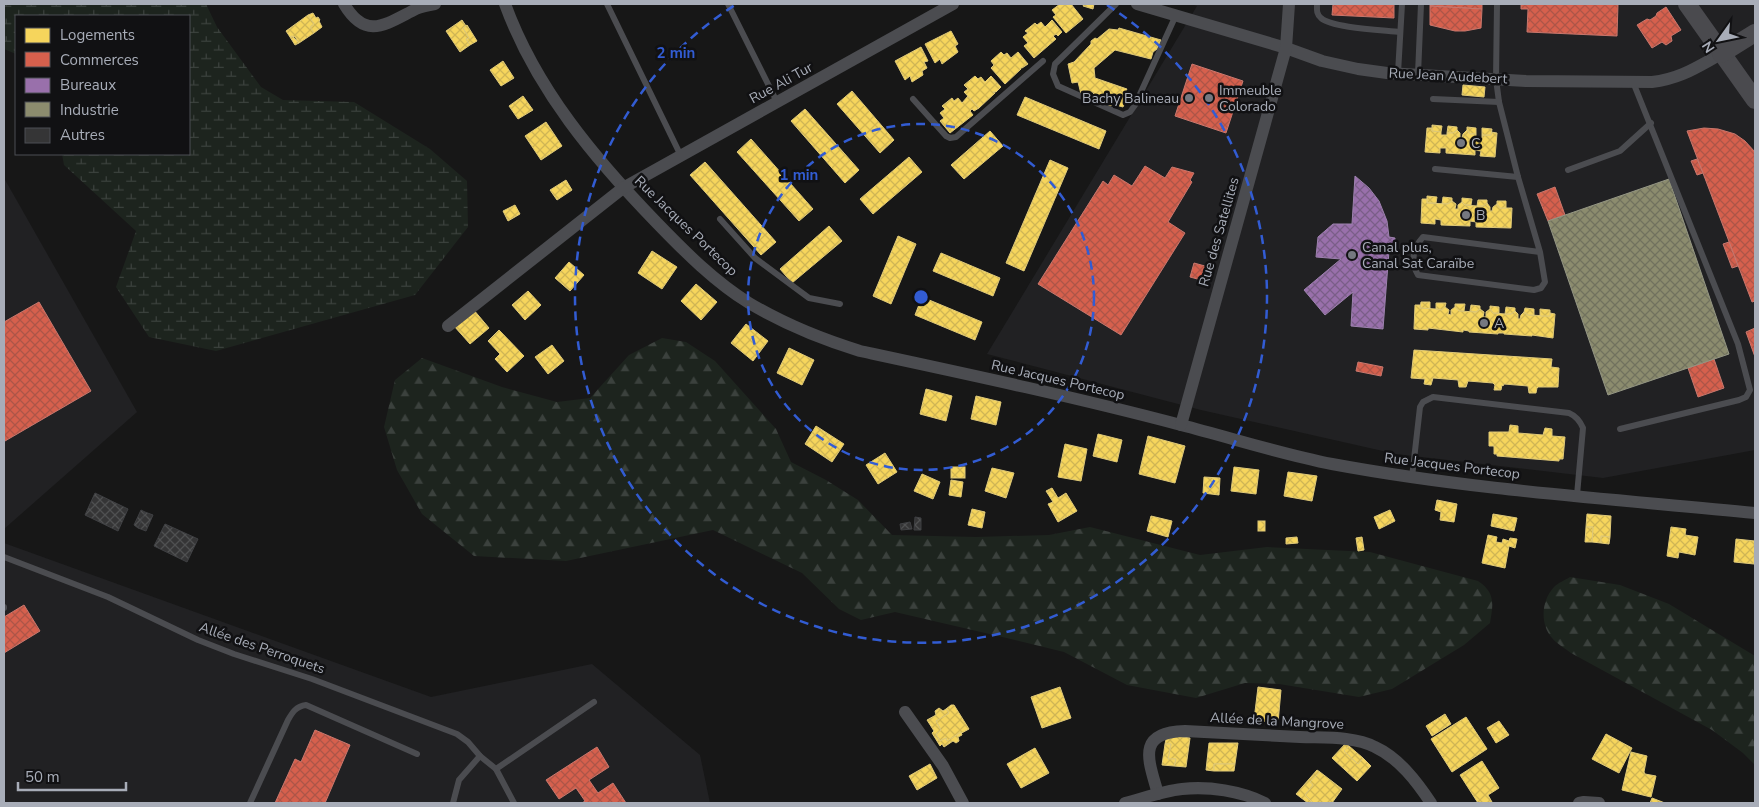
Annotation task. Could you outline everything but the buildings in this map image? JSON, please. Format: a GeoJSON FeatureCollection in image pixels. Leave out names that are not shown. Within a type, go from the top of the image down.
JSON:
{"type":"FeatureCollection","features":[{"type":"Feature","properties":{"kind":"street"},"geometry":{"type":"LineString","coordinates":[[344,4],[357,22],[374,26],[390,23],[417,9],[435,4]]}},
{"type":"Feature","properties":{"kind":"street","name":"Rue Jacques Portecop"},"geometry":{"type":"LineString","coordinates":[[505,4],[524,50],[553,100],[623,188],[677,243],[724,286],[780,320],[828,341],[860,351],[1180,425],[1290,455],[1412,477],[1755,513]]}},
{"type":"Feature","properties":{"kind":"street","name":"Rue Jean Audebert"},"geometry":{"type":"LineString","coordinates":[[1137,4],[1340,66],[1398,73],[1496,79],[1652,82],[1668,80],[1680,77],[1755,32]]}},
{"type":"Feature","properties":{"kind":"street","name":"Rue des Satellites"},"geometry":{"type":"LineString","coordinates":[[1180,425],[1286,48],[1289,4]]}},
{"type":"Feature","properties":{"kind":"street"},"geometry":{"type":"LineString","coordinates":[[1687,4],[1755,100]]}},
{"type":"Feature","properties":{"kind":"street","name":"Rue Ali Tur"},"geometry":{"type":"LineString","coordinates":[[448,326],[623,188],[945,5]]}},
{"type":"Feature","properties":{"kind":"street"},"geometry":{"type":"LineString","coordinates":[[905,712],[943,766],[963,803]]}},
{"type":"Feature","properties":{"kind":"street","name":"Allée de la Mangrove"},"geometry":{"type":"LineString","coordinates":[[1158,794],[1149,761],[1148,753],[1150,747],[1164,733],[1185,732],[1314,738],[1365,743],[1386,753],[1398,763],[1410,774],[1431,803]]}},
{"type":"Feature","properties":{"kind":"street"},"geometry":{"type":"LineString","coordinates":[[1126,803],[1181,789],[1205,789],[1236,793],[1266,803]]}},
{"type":"Feature","properties":{"kind":"street"},"geometry":{"type":"LineString","coordinates":[[1579,803],[1599,803]]}},
{"type":"Feature","properties":{"kind":"lane"},"geometry":{"type":"LineString","coordinates":[[606,4],[681,156]]}},
{"type":"Feature","properties":{"kind":"lane"},"geometry":{"type":"LineString","coordinates":[[728,4],[777,102]]}},
{"type":"Feature","properties":{"kind":"lane"},"geometry":{"type":"LineString","coordinates":[[1116,4],[1056,64],[1053,74],[1058,86],[1122,115],[1130,112],[1135,105],[1176,15]]}},
{"type":"Feature","properties":{"kind":"lane"},"geometry":{"type":"LineString","coordinates":[[1317,4],[1317,13],[1321,19],[1332,24],[1400,32]]}},
{"type":"Feature","properties":{"kind":"lane"},"geometry":{"type":"LineString","coordinates":[[1398,73],[1402,4]]}},
{"type":"Feature","properties":{"kind":"lane"},"geometry":{"type":"LineString","coordinates":[[1418,74],[1421,4]]}},
{"type":"Feature","properties":{"kind":"lane"},"geometry":{"type":"LineString","coordinates":[[1497,4],[1496,79],[1499,102],[1540,252],[1545,282],[1541,288],[1534,290],[1418,275],[1413,262],[1417,244],[1423,237],[1540,252]]}},
{"type":"Feature","properties":{"kind":"lane"},"geometry":{"type":"LineString","coordinates":[[913,99],[946,136],[950,138],[956,137],[1042,61]]}},
{"type":"Feature","properties":{"kind":"lane"},"geometry":{"type":"LineString","coordinates":[[1620,429],[1739,400],[1746,397],[1750,390],[1738,344],[1633,81]]}},
{"type":"Feature","properties":{"kind":"lane"},"geometry":{"type":"LineString","coordinates":[[1433,100],[1499,102]]}},
{"type":"Feature","properties":{"kind":"lane"},"geometry":{"type":"LineString","coordinates":[[1568,170],[1620,151],[1651,123]]}},
{"type":"Feature","properties":{"kind":"lane"},"geometry":{"type":"LineString","coordinates":[[1435,169],[1518,177]]}},
{"type":"Feature","properties":{"kind":"lane"},"geometry":{"type":"LineString","coordinates":[[720,220],[755,258],[809,298],[840,304]]}},
{"type":"Feature","properties":{"kind":"lane"},"geometry":{"type":"LineString","coordinates":[[1412,477],[1420,406],[1423,402],[1433,397],[1569,412],[1574,415],[1583,428],[1577,495]]}},
{"type":"Feature","properties":{"kind":"lane","name":"Allée des Perroquets"},"geometry":{"type":"LineString","coordinates":[[4,557],[108,597],[198,640],[234,654],[312,679],[457,734],[496,769]]}},
{"type":"Feature","properties":{"kind":"lane"},"geometry":{"type":"LineString","coordinates":[[514,803],[496,769],[594,702]]}},
{"type":"Feature","properties":{"kind":"lane"},"geometry":{"type":"LineString","coordinates":[[250,803],[288,720],[292,713],[301,706],[306,705],[417,754]]}},
{"type":"Feature","properties":{"kind":"lane"},"geometry":{"type":"LineString","coordinates":[[454,803],[459,780],[480,756]]}},
{"type":"Feature","properties":{"kind":"shaded area"},"geometry":{"type":"Polygon","coordinates":[[[1191,4],[1755,4],[1755,450],[1603,478],[1396,454],[1201,410],[987,354],[1197,6],[1191,4]]]}},
{"type":"Feature","properties":{"kind":"shaded area"},"geometry":{"type":"Polygon","coordinates":[[[4,178],[137,412],[4,529],[4,178]]]}},
{"type":"Feature","properties":{"kind":"shaded area"},"geometry":{"type":"Polygon","coordinates":[[[4,543],[431,697],[592,664],[700,755],[710,803],[4,803],[4,543]]]}},
{"type":"Feature","properties":{"kind":"green space"},"geometry":{"type":"Polygon","coordinates":[[[4,4],[206,4],[217,27],[261,87],[283,100],[354,102],[430,149],[467,181],[468,227],[415,295],[216,351],[149,337],[116,287],[136,231],[64,165],[62,155],[190,155],[190,15],[15,15],[15,54],[4,49],[4,4]]]}},
{"type":"Feature","properties":{"kind":"green space"},"geometry":{"type":"Polygon","coordinates":[[[662,338],[686,342],[715,361],[776,429],[791,462],[826,480],[858,500],[892,535],[976,537],[1049,535],[1090,527],[1200,555],[1267,547],[1370,552],[1478,581],[1488,590],[1492,600],[1490,623],[1464,645],[1392,689],[1359,697],[1279,684],[1245,683],[1196,698],[1127,685],[1064,652],[1011,639],[895,612],[861,620],[839,609],[802,573],[713,530],[566,561],[474,556],[422,514],[397,470],[384,427],[395,380],[422,358],[502,387],[557,402],[590,398],[629,355],[662,338]]]}},
{"type":"Feature","properties":{"kind":"green space"},"geometry":{"type":"Polygon","coordinates":[[[1570,577],[1620,585],[1669,604],[1755,656],[1755,765],[1743,753],[1712,730],[1571,653],[1554,640],[1545,626],[1544,606],[1554,587],[1570,577]]]}},
{"type":"Feature","properties":{"kind":"place","name":"Bachy Balineau"},"geometry":{"type":"Point","coordinates":[1189,98]}},
{"type":"Feature","properties":{"kind":"place","name":"Immeuble Colorado"},"geometry":{"type":"Point","coordinates":[1209,98]}},
{"type":"Feature","properties":{"kind":"place","name":"C"},"geometry":{"type":"Point","coordinates":[1461,143]}},
{"type":"Feature","properties":{"kind":"place","name":"B"},"geometry":{"type":"Point","coordinates":[1466,215]}},
{"type":"Feature","properties":{"kind":"place","name":"Canal plus, Canal Sat Caraïbe"},"geometry":{"type":"Point","coordinates":[1352,255]}},
{"type":"Feature","properties":{"kind":"place","name":"A"},"geometry":{"type":"Point","coordinates":[1484,323]}}]}
